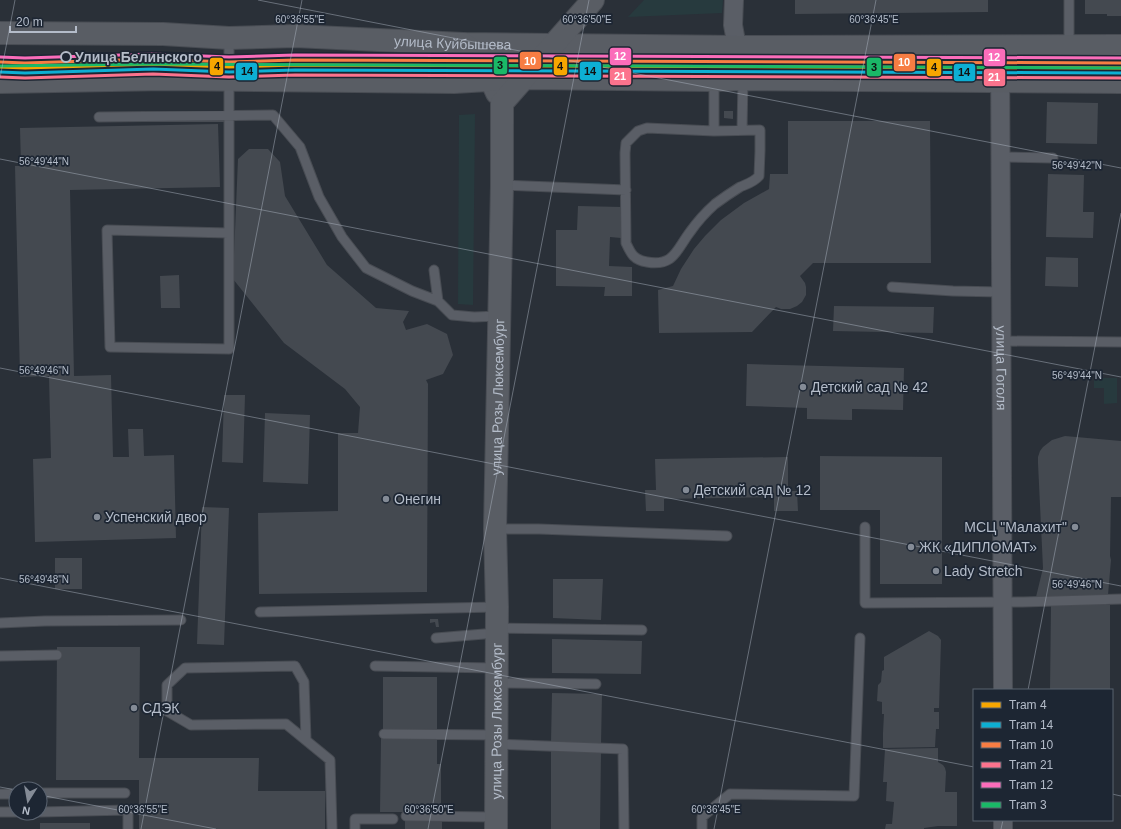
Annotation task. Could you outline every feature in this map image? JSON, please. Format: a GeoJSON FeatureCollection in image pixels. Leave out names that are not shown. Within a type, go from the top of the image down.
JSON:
{"type":"FeatureCollection","features":[{"type":"Feature","properties":{"kind":"main road"},"geometry":{"type":"LineString","coordinates":[[464,44],[480,56],[502,103],[593,0]]}},
{"type":"Feature","properties":{"kind":"main road","name":"улица Куйбышева"},"geometry":{"type":"LineString","coordinates":[[0,33],[163,34],[229,38],[295,36],[464,44],[737,47],[1000,45],[1121,46]]}},
{"type":"Feature","properties":{"kind":"main road"},"geometry":{"type":"LineString","coordinates":[[0,82],[166,79],[437,82],[524,78],[1121,82]]}},
{"type":"Feature","properties":{"kind":"main road","name":"улица Розы Люксембург"},"geometry":{"type":"LineString","coordinates":[[496,823],[495,529],[502,185],[502,103]]}},
{"type":"Feature","properties":{"kind":"street"},"geometry":{"type":"LineString","coordinates":[[734,0],[734,25],[737,47]]}},
{"type":"Feature","properties":{"kind":"street","name":"улица Гоголя"},"geometry":{"type":"LineString","coordinates":[[1000,45],[1003,689]]}},
{"type":"Feature","properties":{"kind":"lane"},"geometry":{"type":"LineString","coordinates":[[1069,0],[1069,46]]}},
{"type":"Feature","properties":{"kind":"lane"},"geometry":{"type":"LineString","coordinates":[[229,38],[229,80],[229,116],[229,233],[229,349],[110,347],[107,230],[229,233]]}},
{"type":"Feature","properties":{"kind":"lane"},"geometry":{"type":"LineString","coordinates":[[742,130],[743,79]]}},
{"type":"Feature","properties":{"kind":"lane"},"geometry":{"type":"LineString","coordinates":[[714,80],[714,131]]}},
{"type":"Feature","properties":{"kind":"lane"},"geometry":{"type":"LineString","coordinates":[[99,117],[273,115],[300,147],[319,198],[342,237],[366,268],[412,291],[438,301],[452,315],[499,316]]}},
{"type":"Feature","properties":{"kind":"lane"},"geometry":{"type":"LineString","coordinates":[[647,128],[714,131],[742,130],[760,130],[759,176],[755,180],[728,194],[708,211],[691,231],[677,253],[669,260],[660,263],[648,263],[637,260],[630,253],[626,243],[626,144],[638,131],[647,128]]}},
{"type":"Feature","properties":{"kind":"lane"},"geometry":{"type":"LineString","coordinates":[[1000,157],[1053,158]]}},
{"type":"Feature","properties":{"kind":"lane"},"geometry":{"type":"LineString","coordinates":[[502,185],[626,190]]}},
{"type":"Feature","properties":{"kind":"lane"},"geometry":{"type":"LineString","coordinates":[[434,270],[438,301]]}},
{"type":"Feature","properties":{"kind":"lane"},"geometry":{"type":"LineString","coordinates":[[892,287],[953,291],[1001,292]]}},
{"type":"Feature","properties":{"kind":"lane"},"geometry":{"type":"LineString","coordinates":[[1002,341],[1121,342]]}},
{"type":"Feature","properties":{"kind":"lane"},"geometry":{"type":"LineString","coordinates":[[865,527],[865,603],[1121,599]]}},
{"type":"Feature","properties":{"kind":"lane"},"geometry":{"type":"LineString","coordinates":[[495,529],[539,529],[727,536]]}},
{"type":"Feature","properties":{"kind":"lane"},"geometry":{"type":"LineString","coordinates":[[260,612],[642,630]]}},
{"type":"Feature","properties":{"kind":"lane"},"geometry":{"type":"LineString","coordinates":[[0,623],[45,621],[181,620]]}},
{"type":"Feature","properties":{"kind":"lane"},"geometry":{"type":"LineString","coordinates":[[436,638],[496,622]]}},
{"type":"Feature","properties":{"kind":"lane"},"geometry":{"type":"LineString","coordinates":[[702,829],[702,817],[730,794],[854,796],[860,638]]}},
{"type":"Feature","properties":{"kind":"lane"},"geometry":{"type":"LineString","coordinates":[[0,656],[57,655]]}},
{"type":"Feature","properties":{"kind":"lane"},"geometry":{"type":"LineString","coordinates":[[306,740],[304,682],[296,666],[185,668],[167,685],[167,711],[191,725],[286,724],[330,760],[332,829]]}},
{"type":"Feature","properties":{"kind":"lane"},"geometry":{"type":"LineString","coordinates":[[375,666],[596,684]]}},
{"type":"Feature","properties":{"kind":"lane"},"geometry":{"type":"LineString","coordinates":[[384,734],[623,749],[624,829]]}},
{"type":"Feature","properties":{"kind":"lane"},"geometry":{"type":"LineString","coordinates":[[48,793],[125,793]]}},
{"type":"Feature","properties":{"kind":"lane"},"geometry":{"type":"LineString","coordinates":[[48,812],[128,810],[128,829]]}},
{"type":"Feature","properties":{"kind":"lane"},"geometry":{"type":"LineString","coordinates":[[406,816],[496,823]]}},
{"type":"Feature","properties":{"kind":"lane"},"geometry":{"type":"LineString","coordinates":[[355,829],[356,818],[393,819]]}},
{"type":"Feature","properties":{"kind":"green space"},"geometry":{"type":"Polygon","coordinates":[[[644,0],[723,0],[722,13],[628,17],[644,0]]]}},
{"type":"Feature","properties":{"kind":"green space"},"geometry":{"type":"Polygon","coordinates":[[[475,114],[473,305],[458,304],[459,115],[475,114]]]}},
{"type":"Feature","properties":{"kind":"green space"},"geometry":{"type":"Polygon","coordinates":[[[1094,378],[1117,378],[1117,403],[1104,404],[1104,388],[1094,388],[1094,378]]]}},
{"type":"Feature","properties":{"kind":"building"},"geometry":{"type":"Polygon","coordinates":[[[795,0],[988,0],[988,12],[795,14],[795,0]]]}},
{"type":"Feature","properties":{"kind":"building"},"geometry":{"type":"Polygon","coordinates":[[[1085,0],[1121,0],[1121,16],[1107,16],[1107,14],[1085,14],[1085,0]]]}},
{"type":"Feature","properties":{"kind":"building"},"geometry":{"type":"Polygon","coordinates":[[[1047,102],[1098,103],[1097,144],[1046,143],[1047,102]]]}},
{"type":"Feature","properties":{"kind":"building"},"geometry":{"type":"Polygon","coordinates":[[[724,111],[733,111],[733,119],[724,118],[724,111]]]}},
{"type":"Feature","properties":{"kind":"building"},"geometry":{"type":"Polygon","coordinates":[[[788,121],[930,121],[931,263],[813,263],[800,276],[806,287],[806,295],[802,302],[790,309],[781,309],[776,307],[752,332],[659,333],[658,290],[673,286],[681,269],[694,249],[721,220],[744,203],[769,189],[770,174],[788,174],[788,121]]]}},
{"type":"Feature","properties":{"kind":"building"},"geometry":{"type":"Polygon","coordinates":[[[218,124],[220,187],[70,190],[74,376],[111,375],[113,457],[129,457],[128,429],[143,429],[144,456],[174,455],[176,538],[35,542],[33,459],[51,458],[49,376],[20,377],[15,166],[21,166],[20,128],[218,124]]]}},
{"type":"Feature","properties":{"kind":"building"},"geometry":{"type":"Polygon","coordinates":[[[249,149],[268,149],[280,162],[285,196],[327,265],[376,308],[409,311],[403,322],[406,330],[427,324],[447,334],[453,355],[443,374],[426,380],[428,384],[427,592],[259,594],[258,513],[338,511],[338,433],[358,433],[360,407],[345,389],[284,343],[233,279],[238,159],[249,149]]]}},
{"type":"Feature","properties":{"kind":"building"},"geometry":{"type":"Polygon","coordinates":[[[1048,174],[1084,175],[1083,212],[1094,212],[1093,238],[1046,237],[1048,174]]]}},
{"type":"Feature","properties":{"kind":"building"},"geometry":{"type":"Polygon","coordinates":[[[578,206],[622,207],[621,238],[610,237],[609,266],[632,267],[632,296],[604,296],[605,287],[556,286],[556,230],[577,230],[578,206]]]}},
{"type":"Feature","properties":{"kind":"building"},"geometry":{"type":"Polygon","coordinates":[[[1046,257],[1078,258],[1078,287],[1045,286],[1046,257]]]}},
{"type":"Feature","properties":{"kind":"building"},"geometry":{"type":"Polygon","coordinates":[[[179,275],[180,308],[161,308],[160,276],[179,275]]]}},
{"type":"Feature","properties":{"kind":"building"},"geometry":{"type":"Polygon","coordinates":[[[834,306],[934,307],[933,333],[833,331],[834,306]]]}},
{"type":"Feature","properties":{"kind":"building"},"geometry":{"type":"Polygon","coordinates":[[[747,364],[904,368],[903,410],[852,409],[852,420],[807,419],[807,408],[746,406],[747,364]]]}},
{"type":"Feature","properties":{"kind":"building"},"geometry":{"type":"Polygon","coordinates":[[[224,395],[245,395],[243,463],[222,462],[224,395]]]}},
{"type":"Feature","properties":{"kind":"building"},"geometry":{"type":"Polygon","coordinates":[[[265,413],[310,415],[308,484],[263,482],[265,413]]]}},
{"type":"Feature","properties":{"kind":"building","name":"МСЦ \"Малахит\""},"geometry":{"type":"Polygon","coordinates":[[[1065,436],[1121,441],[1121,497],[1111,497],[1111,560],[1108,595],[1036,597],[1043,568],[1038,457],[1043,447],[1052,440],[1065,436]]]}},
{"type":"Feature","properties":{"kind":"building","name":"ЖК «ДИПЛОМАТ»"},"geometry":{"type":"Polygon","coordinates":[[[820,456],[942,457],[942,584],[880,584],[880,510],[820,510],[820,456]]]}},
{"type":"Feature","properties":{"kind":"building"},"geometry":{"type":"Polygon","coordinates":[[[788,457],[788,491],[797,491],[798,511],[774,511],[774,497],[664,499],[664,511],[646,511],[645,490],[656,490],[655,459],[788,457]]]}},
{"type":"Feature","properties":{"kind":"building"},"geometry":{"type":"Polygon","coordinates":[[[202,507],[229,508],[224,645],[197,644],[202,507]]]}},
{"type":"Feature","properties":{"kind":"building"},"geometry":{"type":"Polygon","coordinates":[[[55,558],[82,558],[82,589],[55,589],[55,558]]]}},
{"type":"Feature","properties":{"kind":"building"},"geometry":{"type":"Polygon","coordinates":[[[553,579],[603,579],[601,620],[553,618],[553,579]]]}},
{"type":"Feature","properties":{"kind":"building"},"geometry":{"type":"Polygon","coordinates":[[[1051,605],[1110,605],[1110,689],[1050,689],[1051,605]]]}},
{"type":"Feature","properties":{"kind":"building"},"geometry":{"type":"Polygon","coordinates":[[[430,619],[438,619],[439,627],[436,627],[435,622],[430,623],[430,619]]]}},
{"type":"Feature","properties":{"kind":"building"},"geometry":{"type":"Polygon","coordinates":[[[929,631],[938,636],[941,640],[939,708],[934,708],[934,712],[939,712],[939,729],[936,729],[935,747],[883,748],[884,714],[882,714],[882,702],[877,701],[878,685],[881,682],[882,671],[884,670],[884,657],[929,631]]]}},
{"type":"Feature","properties":{"kind":"building"},"geometry":{"type":"Polygon","coordinates":[[[552,639],[642,641],[641,674],[552,673],[552,639]]]}},
{"type":"Feature","properties":{"kind":"building"},"geometry":{"type":"Polygon","coordinates":[[[57,647],[140,647],[139,758],[259,758],[258,791],[325,791],[325,829],[139,829],[139,780],[56,780],[57,647]]]}},
{"type":"Feature","properties":{"kind":"building"},"geometry":{"type":"Polygon","coordinates":[[[383,677],[437,677],[437,730],[383,730],[383,677]]]}},
{"type":"Feature","properties":{"kind":"building"},"geometry":{"type":"Polygon","coordinates":[[[552,693],[602,694],[601,744],[551,743],[552,693]]]}},
{"type":"Feature","properties":{"kind":"building"},"geometry":{"type":"Polygon","coordinates":[[[381,738],[437,738],[437,764],[441,764],[441,812],[380,812],[381,738]]]}},
{"type":"Feature","properties":{"kind":"building"},"geometry":{"type":"Polygon","coordinates":[[[938,748],[938,762],[943,765],[946,772],[945,792],[957,792],[957,826],[938,826],[924,829],[885,829],[886,824],[892,824],[894,802],[886,801],[887,782],[883,782],[885,749],[938,748]]]}},
{"type":"Feature","properties":{"kind":"building"},"geometry":{"type":"Polygon","coordinates":[[[551,751],[601,752],[600,829],[551,829],[551,751]]]}},
{"type":"Feature","properties":{"kind":"building"},"geometry":{"type":"Polygon","coordinates":[[[405,821],[442,821],[442,829],[405,829],[405,821]]]}},
{"type":"Feature","properties":{"kind":"building"},"geometry":{"type":"Polygon","coordinates":[[[40,823],[90,823],[90,829],[40,829],[40,823]]]}},
{"type":"Feature","properties":{"kind":"tram line","name":"12"},"geometry":{"type":"LineString","coordinates":[[0,57],[25,58],[153,54],[229,57],[295,55],[1121,58]]}},
{"type":"Feature","properties":{"kind":"tram line","name":"10"},"geometry":{"type":"LineString","coordinates":[[0,62],[25,63],[153,59],[229,62],[295,60],[1121,63]]}},
{"type":"Feature","properties":{"kind":"tram line","name":"3"},"geometry":{"type":"LineString","coordinates":[[0,66],[152,64],[1121,68]]}},
{"type":"Feature","properties":{"kind":"tram line","name":"4"},"geometry":{"type":"LineString","coordinates":[[0,67],[25,68],[153,64],[229,67],[295,65],[1121,68]]}},
{"type":"Feature","properties":{"kind":"tram line","name":"14"},"geometry":{"type":"LineString","coordinates":[[0,72],[25,73],[153,69],[229,72],[295,70],[1121,73]]}},
{"type":"Feature","properties":{"kind":"tram line","name":"21"},"geometry":{"type":"LineString","coordinates":[[0,77],[25,78],[153,74],[229,77],[295,75],[1121,78]]}},
{"type":"Feature","properties":{"kind":"place","name":"Улица Белинского"},"geometry":{"type":"Point","coordinates":[66,57]}},
{"type":"Feature","properties":{"kind":"place","name":"Детский сад № 42"},"geometry":{"type":"Point","coordinates":[803,387]}},
{"type":"Feature","properties":{"kind":"place","name":"Детский сад № 12"},"geometry":{"type":"Point","coordinates":[686,490]}},
{"type":"Feature","properties":{"kind":"place","name":"Онегин"},"geometry":{"type":"Point","coordinates":[386,499]}},
{"type":"Feature","properties":{"kind":"place","name":"Успенский двор"},"geometry":{"type":"Point","coordinates":[97,517]}},
{"type":"Feature","properties":{"kind":"place","name":"МСЦ \"Малахит\""},"geometry":{"type":"Point","coordinates":[1075,527]}},
{"type":"Feature","properties":{"kind":"place","name":"ЖК «ДИПЛОМАТ»"},"geometry":{"type":"Point","coordinates":[911,547]}},
{"type":"Feature","properties":{"kind":"place","name":"Lady Stretch"},"geometry":{"type":"Point","coordinates":[936,571]}},
{"type":"Feature","properties":{"kind":"place","name":"СДЭК"},"geometry":{"type":"Point","coordinates":[134,708]}}]}
